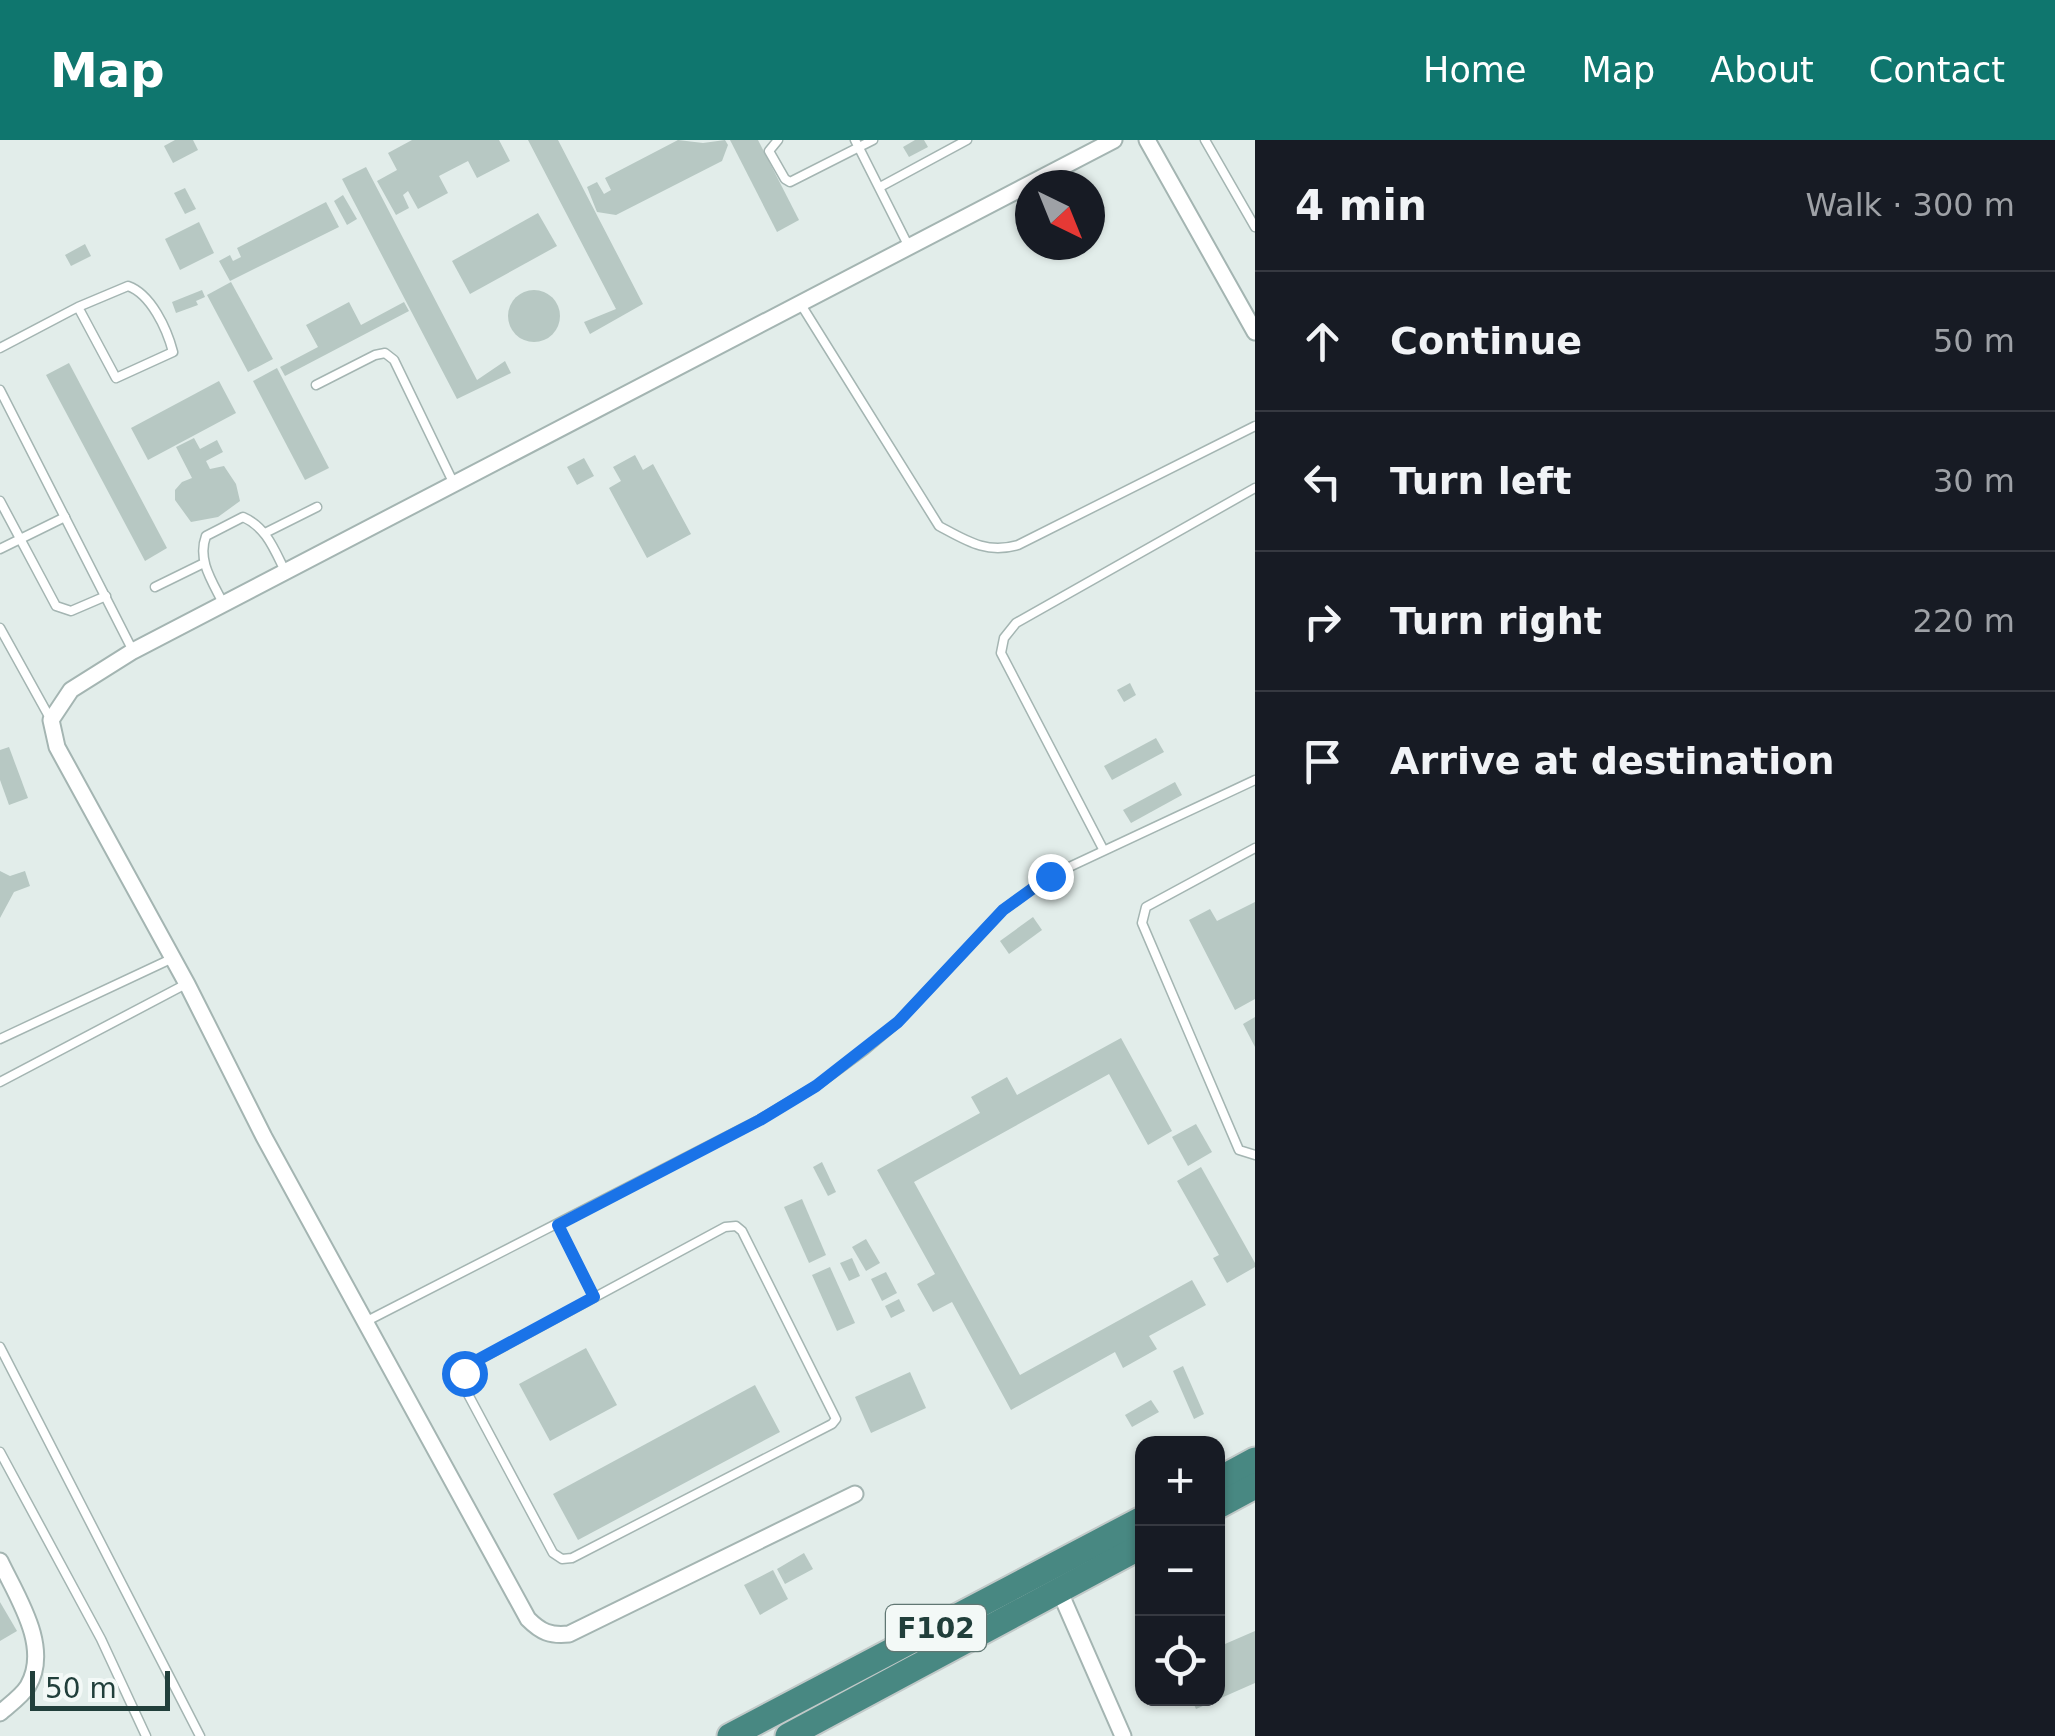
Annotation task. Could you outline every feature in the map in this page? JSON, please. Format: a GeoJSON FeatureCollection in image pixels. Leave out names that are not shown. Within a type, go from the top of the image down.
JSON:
{"type":"FeatureCollection","features":[{"type":"Feature","properties":{"kind":"highway"},"geometry":{"type":"LineString","coordinates":[[1225,1476],[1255,1460]]}},
{"type":"Feature","properties":{"kind":"highway"},"geometry":{"type":"LineString","coordinates":[[1225,1502],[1255,1486]]}},
{"type":"Feature","properties":{"kind":"highway","name":"F102"},"geometry":{"type":"LineString","coordinates":[[730,1736],[1135,1523]]}},
{"type":"Feature","properties":{"kind":"highway","name":"F102"},"geometry":{"type":"LineString","coordinates":[[788,1736],[1135,1550]]}},
{"type":"Feature","properties":{"kind":"street"},"geometry":{"type":"LineString","coordinates":[[855,1494],[569,1634],[540,1631],[528,1618],[264,1137],[187,984],[56,747],[51,720],[71,690],[134,651],[1114,140]]}},
{"type":"Feature","properties":{"kind":"street"},"geometry":{"type":"LineString","coordinates":[[1146,140],[1255,332]]}},
{"type":"Feature","properties":{"kind":"street"},"geometry":{"type":"LineString","coordinates":[[0,1562],[24,1612],[39,1658],[28,1688],[0,1713]]}},
{"type":"Feature","properties":{"kind":"street"},"geometry":{"type":"LineString","coordinates":[[1059,1590],[1124,1736]]}},
{"type":"Feature","properties":{"kind":"lane"},"geometry":{"type":"LineString","coordinates":[[778,140],[769,150],[790,182],[857,144],[873,140]]}},
{"type":"Feature","properties":{"kind":"lane"},"geometry":{"type":"LineString","coordinates":[[880,187],[967,140]]}},
{"type":"Feature","properties":{"kind":"lane"},"geometry":{"type":"LineString","coordinates":[[1205,140],[1255,228]]}},
{"type":"Feature","properties":{"kind":"lane"},"geometry":{"type":"LineString","coordinates":[[857,144],[909,247]]}},
{"type":"Feature","properties":{"kind":"lane"},"geometry":{"type":"LineString","coordinates":[[0,348],[78,307],[128,286],[147,298],[173,352],[116,378],[78,307]]}},
{"type":"Feature","properties":{"kind":"lane"},"geometry":{"type":"LineString","coordinates":[[800,303],[939,526],[977,547],[998,551],[1018,545],[1255,426]]}},
{"type":"Feature","properties":{"kind":"lane"},"geometry":{"type":"LineString","coordinates":[[316,385],[385,352],[394,360],[454,484]]}},
{"type":"Feature","properties":{"kind":"lane"},"geometry":{"type":"LineString","coordinates":[[0,390],[134,651]]}},
{"type":"Feature","properties":{"kind":"lane"},"geometry":{"type":"LineString","coordinates":[[1103,849],[1001,653],[1004,638],[1016,622],[1255,488]]}},
{"type":"Feature","properties":{"kind":"lane"},"geometry":{"type":"LineString","coordinates":[[0,501],[56,606],[71,611],[106,596]]}},
{"type":"Feature","properties":{"kind":"lane"},"geometry":{"type":"LineString","coordinates":[[266,533],[317,508]]}},
{"type":"Feature","properties":{"kind":"lane"},"geometry":{"type":"LineString","coordinates":[[0,548],[66,517]]}},
{"type":"Feature","properties":{"kind":"lane"},"geometry":{"type":"LineString","coordinates":[[223,603],[204,563],[201,549],[206,536],[243,517],[255,522],[266,533],[284,571]]}},
{"type":"Feature","properties":{"kind":"lane"},"geometry":{"type":"LineString","coordinates":[[155,588],[204,563]]}},
{"type":"Feature","properties":{"kind":"lane"},"geometry":{"type":"LineString","coordinates":[[0,628],[51,720]]}},
{"type":"Feature","properties":{"kind":"lane"},"geometry":{"type":"LineString","coordinates":[[365,1322],[760,1120],[816,1086],[898,1022],[1003,910],[1050,876],[1255,780]]}},
{"type":"Feature","properties":{"kind":"lane"},"geometry":{"type":"LineString","coordinates":[[1255,848],[1146,908],[1142,923],[1239,1150],[1255,1156]]}},
{"type":"Feature","properties":{"kind":"lane"},"geometry":{"type":"LineString","coordinates":[[0,1040],[173,958]]}},
{"type":"Feature","properties":{"kind":"lane"},"geometry":{"type":"LineString","coordinates":[[0,1082],[187,984]]}},
{"type":"Feature","properties":{"kind":"lane"},"geometry":{"type":"LineString","coordinates":[[558,1225],[594,1297]]}},
{"type":"Feature","properties":{"kind":"lane"},"geometry":{"type":"LineString","coordinates":[[736,1226],[836,1419],[572,1558],[562,1559],[553,1553],[462,1382],[470,1364],[594,1297],[725,1227],[736,1226]]}},
{"type":"Feature","properties":{"kind":"lane"},"geometry":{"type":"LineString","coordinates":[[0,1347],[200,1736]]}},
{"type":"Feature","properties":{"kind":"lane"},"geometry":{"type":"LineString","coordinates":[[0,1452],[101,1639],[146,1736]]}},
{"type":"Feature","properties":{"kind":"building"},"geometry":{"type":"Polygon","coordinates":[[[175,140],[193,140],[198,150],[173,163],[164,146],[175,140]]]}},
{"type":"Feature","properties":{"kind":"building"},"geometry":{"type":"Polygon","coordinates":[[[412,140],[499,140],[510,161],[477,178],[468,161],[439,176],[448,193],[418,209],[408,191],[403,195],[409,208],[396,215],[377,181],[397,170],[388,153],[412,140]]]}},
{"type":"Feature","properties":{"kind":"building"},"geometry":{"type":"Polygon","coordinates":[[[528,140],[558,140],[643,304],[590,334],[584,322],[616,309],[528,140]]]}},
{"type":"Feature","properties":{"kind":"building"},"geometry":{"type":"Polygon","coordinates":[[[678,140],[725,140],[728,145],[722,161],[616,215],[597,212],[587,187],[597,182],[604,194],[611,190],[605,178],[678,140]]]}},
{"type":"Feature","properties":{"kind":"building"},"geometry":{"type":"Polygon","coordinates":[[[730,140],[758,140],[799,220],[777,232],[730,140]]]}},
{"type":"Feature","properties":{"kind":"building"},"geometry":{"type":"Polygon","coordinates":[[[924,140],[928,147],[909,157],[903,147],[924,140]]]}},
{"type":"Feature","properties":{"kind":"building"},"geometry":{"type":"Polygon","coordinates":[[[366,167],[477,380],[505,361],[511,373],[457,399],[342,179],[366,167]]]}},
{"type":"Feature","properties":{"kind":"building"},"geometry":{"type":"Polygon","coordinates":[[[185,188],[196,209],[185,214],[174,193],[185,188]]]}},
{"type":"Feature","properties":{"kind":"building"},"geometry":{"type":"Polygon","coordinates":[[[343,195],[357,219],[347,225],[334,201],[343,195]]]}},
{"type":"Feature","properties":{"kind":"building"},"geometry":{"type":"Polygon","coordinates":[[[326,202],[339,227],[230,281],[219,261],[230,255],[233,261],[241,257],[237,248],[326,202]]]}},
{"type":"Feature","properties":{"kind":"building"},"geometry":{"type":"Polygon","coordinates":[[[538,213],[557,246],[470,294],[452,261],[538,213]]]}},
{"type":"Feature","properties":{"kind":"building"},"geometry":{"type":"Polygon","coordinates":[[[199,222],[214,253],[180,270],[165,239],[199,222]]]}},
{"type":"Feature","properties":{"kind":"building"},"geometry":{"type":"Polygon","coordinates":[[[85,244],[91,256],[71,266],[65,255],[85,244]]]}},
{"type":"Feature","properties":{"kind":"building"},"geometry":{"type":"Polygon","coordinates":[[[231,282],[273,359],[248,372],[207,295],[231,282]]]}},
{"type":"Feature","properties":{"kind":"building"},"geometry":{"type":"Polygon","coordinates":[[[202,290],[205,297],[196,301],[198,305],[176,313],[172,302],[202,290]]]}},
{"type":"Feature","properties":{"kind":"building"},"geometry":{"type":"Polygon","coordinates":[[[534,290],[552,298],[560,316],[552,334],[534,342],[516,334],[508,316],[516,298],[534,290]]]}},
{"type":"Feature","properties":{"kind":"building"},"geometry":{"type":"Polygon","coordinates":[[[349,302],[361,325],[404,302],[409,311],[285,376],[280,367],[318,347],[306,325],[349,302]]]}},
{"type":"Feature","properties":{"kind":"building"},"geometry":{"type":"Polygon","coordinates":[[[69,363],[167,548],[145,561],[46,375],[69,363]]]}},
{"type":"Feature","properties":{"kind":"building"},"geometry":{"type":"Polygon","coordinates":[[[277,368],[329,468],[305,480],[253,381],[277,368]]]}},
{"type":"Feature","properties":{"kind":"building"},"geometry":{"type":"Polygon","coordinates":[[[219,381],[236,413],[148,460],[131,428],[219,381]]]}},
{"type":"Feature","properties":{"kind":"building"},"geometry":{"type":"Polygon","coordinates":[[[194,438],[200,449],[217,440],[223,452],[206,461],[210,469],[224,466],[236,484],[240,501],[218,517],[191,522],[175,500],[175,490],[192,478],[176,447],[194,438]]]}},
{"type":"Feature","properties":{"kind":"building"},"geometry":{"type":"Polygon","coordinates":[[[635,455],[643,470],[653,464],[691,534],[647,558],[609,488],[621,481],[613,467],[635,455]]]}},
{"type":"Feature","properties":{"kind":"building"},"geometry":{"type":"Polygon","coordinates":[[[584,458],[594,476],[577,485],[567,467],[584,458]]]}},
{"type":"Feature","properties":{"kind":"building"},"geometry":{"type":"Polygon","coordinates":[[[1130,683],[1136,695],[1124,702],[1117,690],[1130,683]]]}},
{"type":"Feature","properties":{"kind":"building"},"geometry":{"type":"Polygon","coordinates":[[[1156,738],[1164,752],[1112,780],[1104,766],[1156,738]]]}},
{"type":"Feature","properties":{"kind":"building"},"geometry":{"type":"Polygon","coordinates":[[[9,747],[28,798],[9,805],[0,780],[0,750],[9,747]]]}},
{"type":"Feature","properties":{"kind":"building"},"geometry":{"type":"Polygon","coordinates":[[[1175,782],[1182,795],[1131,823],[1123,810],[1175,782]]]}},
{"type":"Feature","properties":{"kind":"building"},"geometry":{"type":"Polygon","coordinates":[[[0,871],[10,876],[25,871],[30,886],[14,892],[0,918],[0,871]]]}},
{"type":"Feature","properties":{"kind":"building"},"geometry":{"type":"Polygon","coordinates":[[[1255,902],[1255,999],[1235,1010],[1189,920],[1210,909],[1217,921],[1255,902]]]}},
{"type":"Feature","properties":{"kind":"building"},"geometry":{"type":"Polygon","coordinates":[[[1033,917],[1042,930],[1009,954],[1000,941],[1033,917]]]}},
{"type":"Feature","properties":{"kind":"building"},"geometry":{"type":"Polygon","coordinates":[[[1255,1017],[1255,1047],[1243,1024],[1255,1017]]]}},
{"type":"Feature","properties":{"kind":"building"},"geometry":{"type":"Polygon","coordinates":[[[1121,1038],[1172,1131],[1148,1145],[1109,1074],[914,1182],[1020,1375],[1192,1280],[1206,1305],[1149,1336],[1157,1349],[1123,1368],[1115,1352],[1011,1410],[952,1302],[933,1312],[917,1284],[935,1274],[877,1170],[980,1113],[971,1097],[1007,1077],[1017,1095],[1121,1038]]]}},
{"type":"Feature","properties":{"kind":"building"},"geometry":{"type":"Polygon","coordinates":[[[1196,1124],[1212,1152],[1188,1166],[1172,1137],[1196,1124]]]}},
{"type":"Feature","properties":{"kind":"building"},"geometry":{"type":"Polygon","coordinates":[[[822,1162],[836,1192],[828,1196],[813,1167],[822,1162]]]}},
{"type":"Feature","properties":{"kind":"building"},"geometry":{"type":"Polygon","coordinates":[[[1201,1167],[1255,1263],[1255,1267],[1227,1283],[1213,1258],[1219,1255],[1177,1181],[1201,1167]]]}},
{"type":"Feature","properties":{"kind":"building"},"geometry":{"type":"Polygon","coordinates":[[[802,1199],[826,1255],[809,1263],[784,1207],[802,1199]]]}},
{"type":"Feature","properties":{"kind":"building"},"geometry":{"type":"Polygon","coordinates":[[[866,1239],[880,1263],[866,1271],[852,1247],[866,1239]]]}},
{"type":"Feature","properties":{"kind":"building"},"geometry":{"type":"Polygon","coordinates":[[[852,1258],[860,1276],[849,1281],[840,1263],[852,1258]]]}},
{"type":"Feature","properties":{"kind":"building"},"geometry":{"type":"Polygon","coordinates":[[[830,1267],[855,1323],[837,1331],[812,1275],[830,1267]]]}},
{"type":"Feature","properties":{"kind":"building"},"geometry":{"type":"Polygon","coordinates":[[[886,1272],[897,1293],[882,1301],[871,1279],[886,1272]]]}},
{"type":"Feature","properties":{"kind":"building"},"geometry":{"type":"Polygon","coordinates":[[[899,1299],[905,1311],[891,1318],[885,1306],[899,1299]]]}},
{"type":"Feature","properties":{"kind":"building"},"geometry":{"type":"Polygon","coordinates":[[[586,1348],[617,1405],[550,1441],[519,1384],[586,1348]]]}},
{"type":"Feature","properties":{"kind":"building"},"geometry":{"type":"Polygon","coordinates":[[[1183,1366],[1204,1414],[1194,1419],[1173,1371],[1183,1366]]]}},
{"type":"Feature","properties":{"kind":"building"},"geometry":{"type":"Polygon","coordinates":[[[910,1372],[926,1408],[871,1433],[855,1397],[910,1372]]]}},
{"type":"Feature","properties":{"kind":"building"},"geometry":{"type":"Polygon","coordinates":[[[755,1385],[780,1432],[578,1540],[553,1494],[755,1385]]]}},
{"type":"Feature","properties":{"kind":"building"},"geometry":{"type":"Polygon","coordinates":[[[1151,1400],[1159,1412],[1132,1427],[1125,1415],[1151,1400]]]}},
{"type":"Feature","properties":{"kind":"building"},"geometry":{"type":"Polygon","coordinates":[[[804,1553],[813,1569],[785,1584],[777,1569],[804,1553]]]}},
{"type":"Feature","properties":{"kind":"building"},"geometry":{"type":"Polygon","coordinates":[[[773,1570],[788,1599],[760,1615],[744,1585],[773,1570]]]}},
{"type":"Feature","properties":{"kind":"building"},"geometry":{"type":"Polygon","coordinates":[[[0,1602],[17,1631],[0,1641],[0,1602]]]}},
{"type":"Feature","properties":{"kind":"building"},"geometry":{"type":"Polygon","coordinates":[[[1255,1631],[1255,1683],[1225,1696],[1225,1644],[1255,1631]]]}},
{"type":"Feature","properties":{"kind":"route"},"geometry":{"type":"LineString","coordinates":[[464,1373],[470,1364],[594,1297],[558,1225],[760,1120],[816,1086],[898,1022],[1003,910],[1050,876]]}}]}
